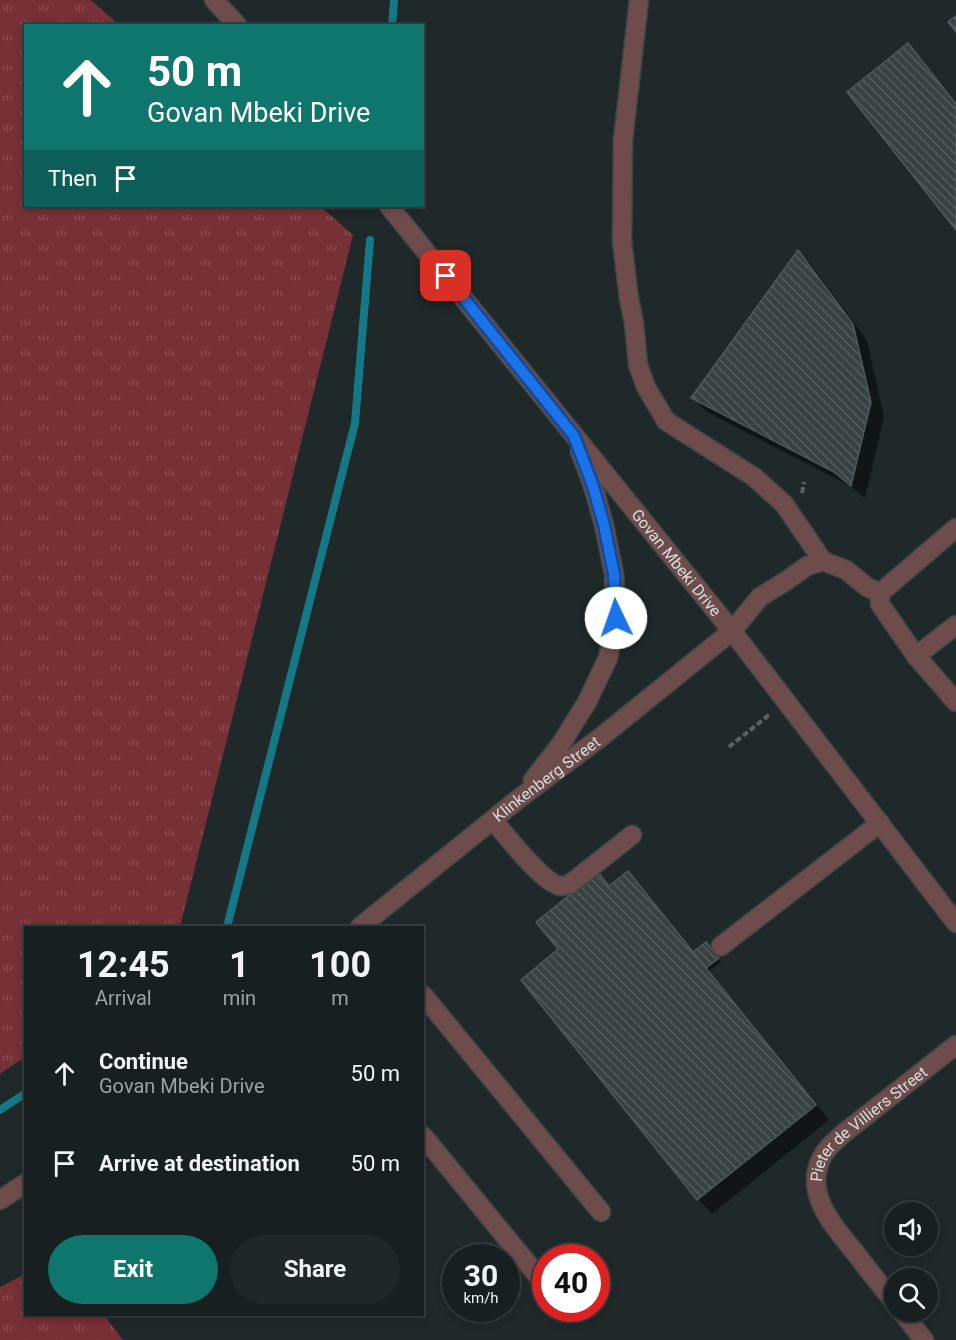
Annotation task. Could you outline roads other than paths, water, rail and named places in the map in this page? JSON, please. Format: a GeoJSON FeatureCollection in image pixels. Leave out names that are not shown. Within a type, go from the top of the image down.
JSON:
{"type":"FeatureCollection","features":[{"type":"Feature","properties":{"kind":"street"},"geometry":{"type":"LineString","coordinates":[[214,0],[236,22]]}},
{"type":"Feature","properties":{"kind":"street"},"geometry":{"type":"LineString","coordinates":[[225,0],[236,22]]}},
{"type":"Feature","properties":{"kind":"street"},"geometry":{"type":"LineString","coordinates":[[639,0],[623,140],[622,241],[638,365],[646,387],[666,421],[754,477],[784,504],[823,561],[846,570],[867,588],[880,593]]}},
{"type":"Feature","properties":{"kind":"street","name":"Govan Mbeki Drive"},"geometry":{"type":"LineString","coordinates":[[390,207],[732,631],[956,923]]}},
{"type":"Feature","properties":{"kind":"street"},"geometry":{"type":"LineString","coordinates":[[517,800],[561,744],[587,702],[608,658],[616,618],[614,574],[604,525],[593,486],[574,436]]}},
{"type":"Feature","properties":{"kind":"street"},"geometry":{"type":"LineString","coordinates":[[956,528],[880,593],[880,604],[916,656],[956,702]]}},
{"type":"Feature","properties":{"kind":"street","name":"Klinkenberg Street"},"geometry":{"type":"LineString","coordinates":[[364,926],[517,800],[601,737],[732,631],[760,597],[807,566],[823,561]]}},
{"type":"Feature","properties":{"kind":"street"},"geometry":{"type":"LineString","coordinates":[[916,656],[956,625]]}},
{"type":"Feature","properties":{"kind":"street"},"geometry":{"type":"LineString","coordinates":[[493,820],[536,870],[546,879],[561,886],[570,884],[632,836]]}},
{"type":"Feature","properties":{"kind":"street"},"geometry":{"type":"LineString","coordinates":[[721,946],[880,823]]}},
{"type":"Feature","properties":{"kind":"street"},"geometry":{"type":"LineString","coordinates":[[424,996],[601,1212]]}},
{"type":"Feature","properties":{"kind":"street","name":"Pieter de Villiers Street"},"geometry":{"type":"LineString","coordinates":[[884,1290],[828,1220],[818,1194],[816,1179],[820,1161],[829,1147],[844,1133],[956,1045]]}},
{"type":"Feature","properties":{"kind":"street"},"geometry":{"type":"LineString","coordinates":[[424,1137],[532,1269]]}},
{"type":"Feature","properties":{"kind":"street"},"geometry":{"type":"LineString","coordinates":[[0,1200],[24,1184]]}},
{"type":"Feature","properties":{"kind":"street"},"geometry":{"type":"LineString","coordinates":[[910,1322],[924,1340]]}},
{"type":"Feature","properties":{"kind":"waterway"},"geometry":{"type":"LineString","coordinates":[[392,24],[394,0]]}},
{"type":"Feature","properties":{"kind":"waterway"},"geometry":{"type":"LineString","coordinates":[[227,926],[355,423],[370,240]]}},
{"type":"Feature","properties":{"kind":"waterway"},"geometry":{"type":"LineString","coordinates":[[0,1110],[24,1094]]}}]}
